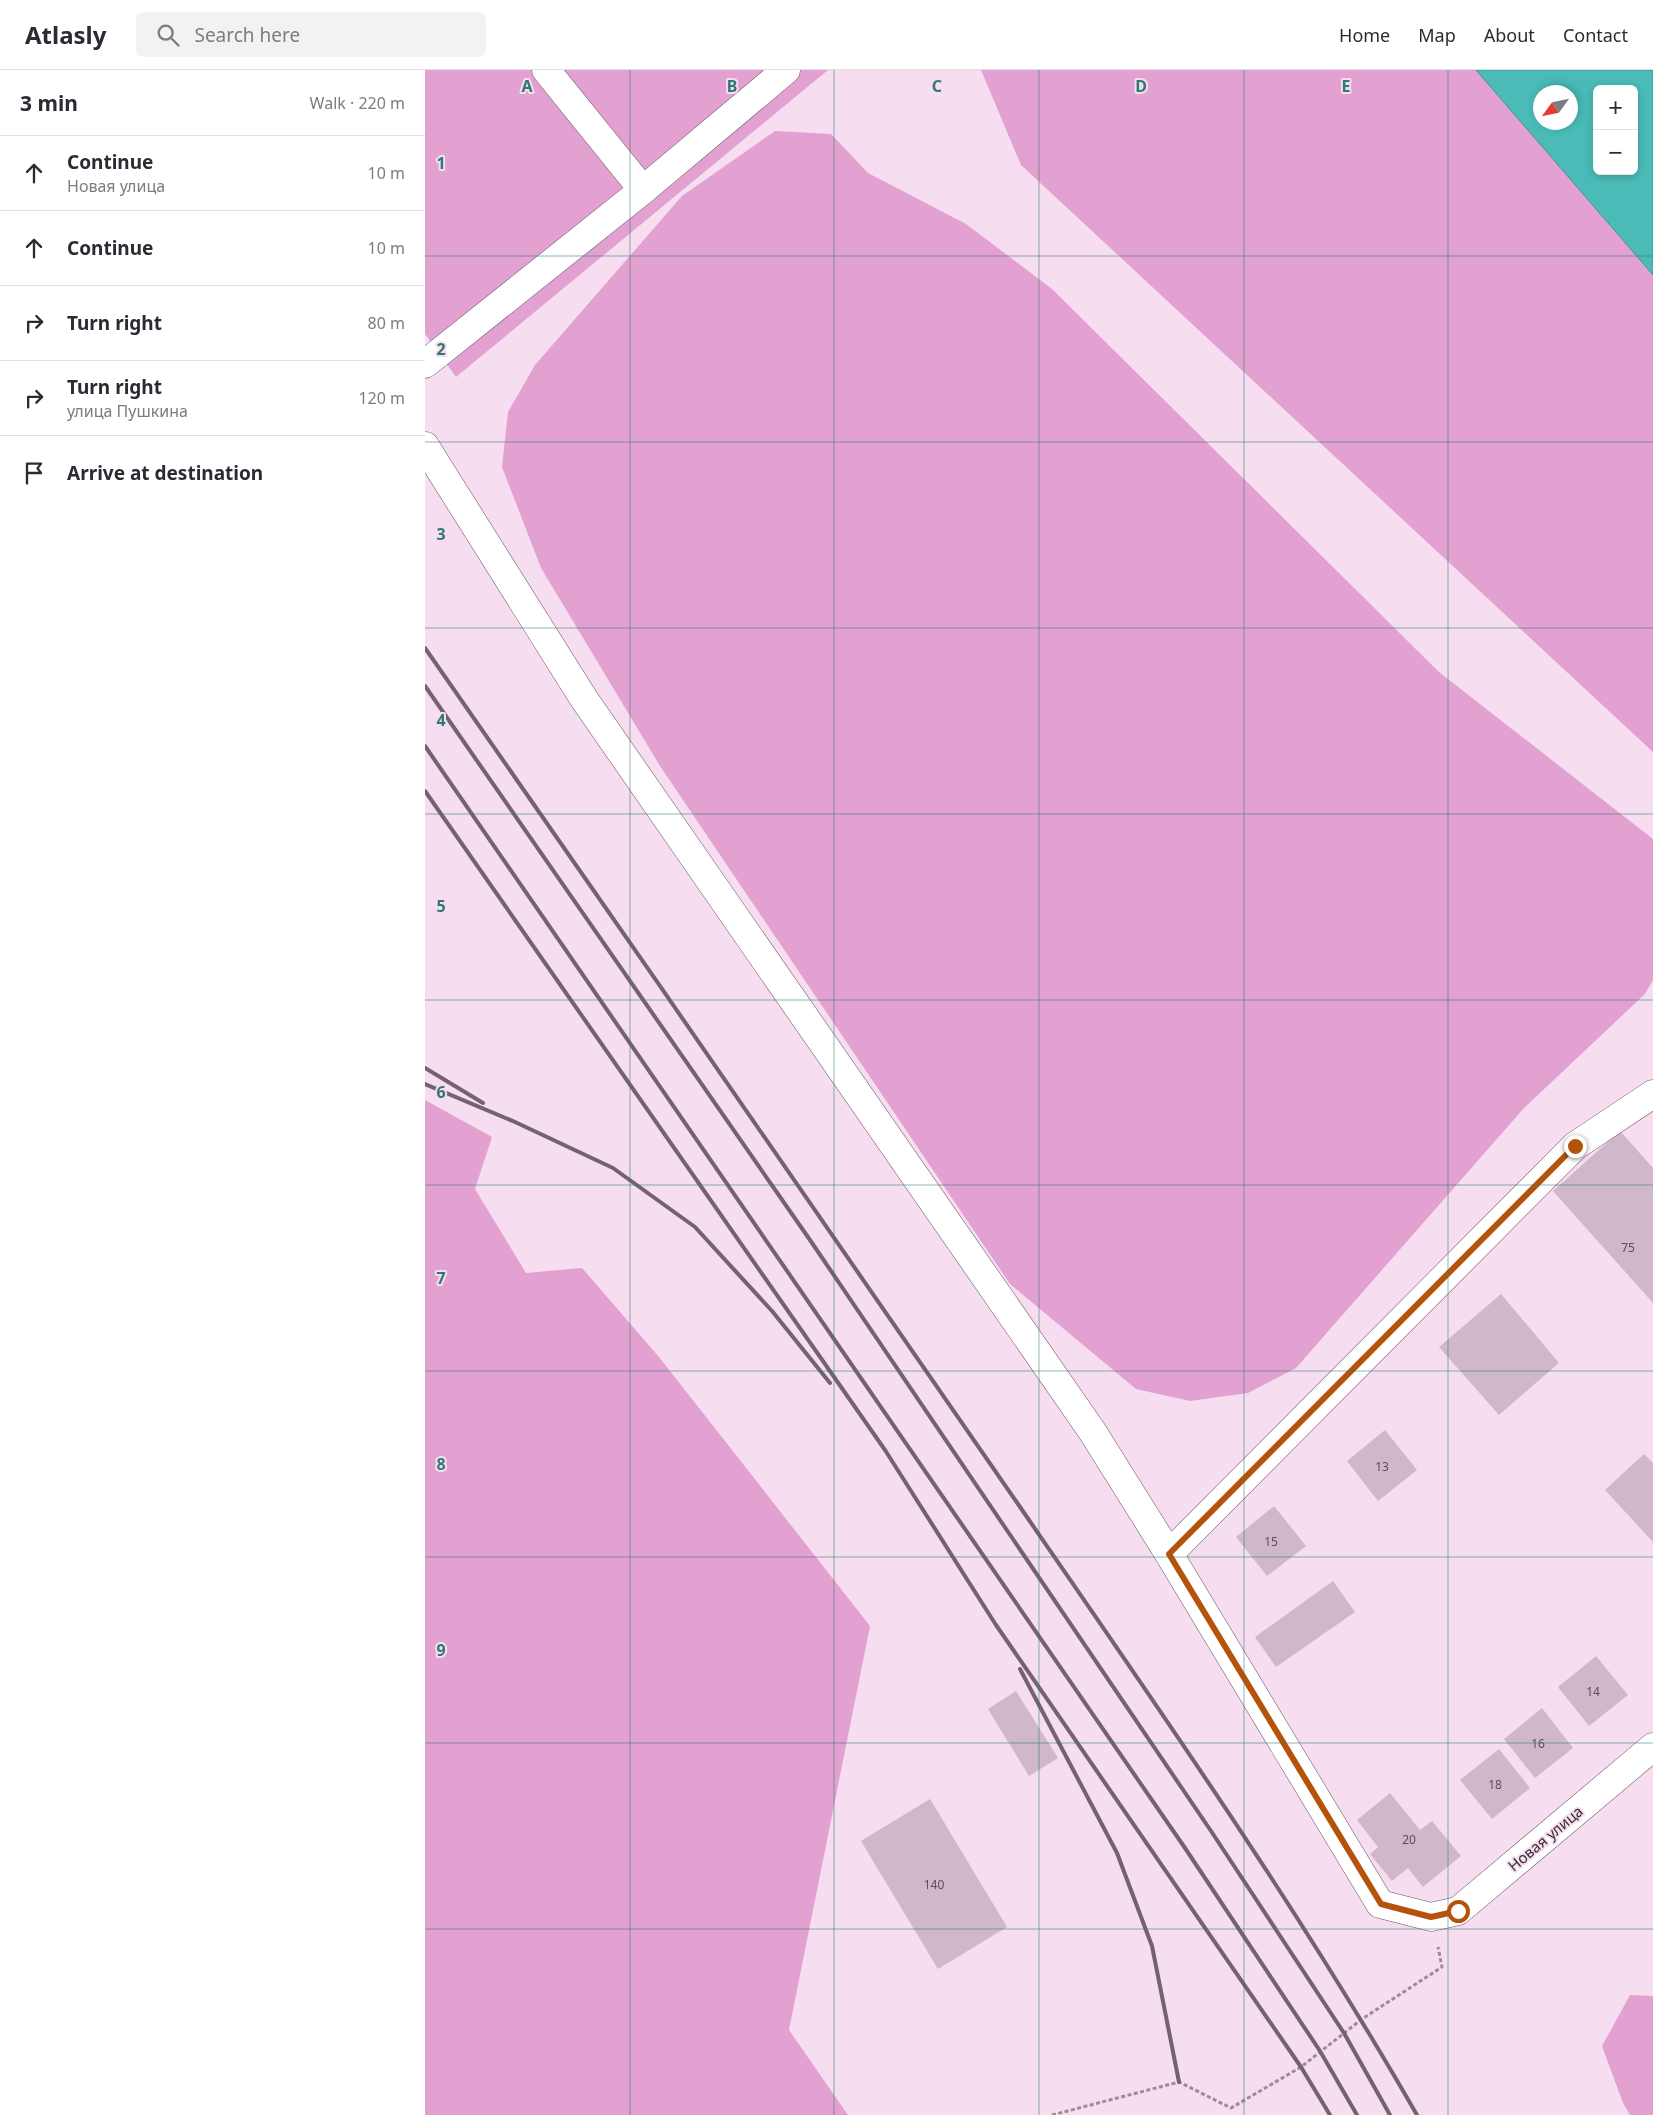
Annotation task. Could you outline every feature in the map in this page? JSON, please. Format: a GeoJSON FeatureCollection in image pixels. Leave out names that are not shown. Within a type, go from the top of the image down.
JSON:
{"type":"FeatureCollection","features":[{"type":"Feature","properties":{"kind":"street"},"geometry":{"type":"LineString","coordinates":[[546,70],[643,190]]}},
{"type":"Feature","properties":{"kind":"street"},"geometry":{"type":"LineString","coordinates":[[425,364],[643,190],[786,70]]}},
{"type":"Feature","properties":{"kind":"street"},"geometry":{"type":"LineString","coordinates":[[425,446],[584,699],[1092,1431],[1169,1554],[1381,1904],[1431,1917]]}},
{"type":"Feature","properties":{"kind":"street"},"geometry":{"type":"LineString","coordinates":[[1169,1554],[1575,1146],[1653,1094]]}},
{"type":"Feature","properties":{"kind":"street","name":"Новая улица"},"geometry":{"type":"LineString","coordinates":[[1431,1917],[1458,1911],[1653,1747]]}},
{"type":"Feature","properties":{"kind":"path"},"geometry":{"type":"LineString","coordinates":[[1052,2115],[1179,2082],[1231,2108],[1301,2067],[1361,2019],[1442,1967],[1431,1917]]}},
{"type":"Feature","properties":{"kind":"shaded area"},"geometry":{"type":"Polygon","coordinates":[[[425,70],[828,70],[456,377],[425,334],[425,70]]]}},
{"type":"Feature","properties":{"kind":"shaded area"},"geometry":{"type":"Polygon","coordinates":[[[981,70],[1476,70],[1653,275],[1653,752],[1021,165],[981,70]]]}},
{"type":"Feature","properties":{"kind":"shaded area"},"geometry":{"type":"Polygon","coordinates":[[[1476,70],[1653,70],[1653,275],[1476,70]]]}},
{"type":"Feature","properties":{"kind":"shaded area"},"geometry":{"type":"Polygon","coordinates":[[[775,131],[831,134],[868,173],[966,224],[1052,289],[1439,672],[1653,839],[1653,980],[1645,994],[1524,1108],[1296,1368],[1248,1393],[1190,1401],[1136,1389],[1010,1284],[660,766],[541,568],[502,467],[508,412],[535,365],[682,196],[775,131]]]}},
{"type":"Feature","properties":{"kind":"shaded area"},"geometry":{"type":"Polygon","coordinates":[[[425,1100],[492,1137],[475,1189],[526,1273],[582,1268],[659,1357],[870,1626],[789,2030],[848,2115],[425,2115],[425,1100]]]}},
{"type":"Feature","properties":{"kind":"shaded area"},"geometry":{"type":"Polygon","coordinates":[[[1630,1995],[1653,1996],[1653,2115],[1630,2115],[1623,2103],[1602,2046],[1630,1995]]]}},
{"type":"Feature","properties":{"kind":"building"},"geometry":{"type":"Polygon","coordinates":[[[1620,1131],[1653,1168],[1653,1303],[1553,1191],[1620,1131]]]}},
{"type":"Feature","properties":{"kind":"building"},"geometry":{"type":"Polygon","coordinates":[[[1501,1294],[1559,1363],[1499,1415],[1439,1347],[1501,1294]]]}},
{"type":"Feature","properties":{"kind":"building"},"geometry":{"type":"Polygon","coordinates":[[[1385,1430],[1417,1470],[1378,1501],[1347,1461],[1385,1430]]]}},
{"type":"Feature","properties":{"kind":"building"},"geometry":{"type":"Polygon","coordinates":[[[1644,1454],[1653,1463],[1653,1542],[1605,1490],[1644,1454]]]}},
{"type":"Feature","properties":{"kind":"building"},"geometry":{"type":"Polygon","coordinates":[[[1274,1506],[1306,1546],[1267,1576],[1236,1537],[1274,1506]]]}},
{"type":"Feature","properties":{"kind":"building"},"geometry":{"type":"Polygon","coordinates":[[[1333,1581],[1355,1612],[1276,1667],[1255,1637],[1333,1581]]]}},
{"type":"Feature","properties":{"kind":"building"},"geometry":{"type":"Polygon","coordinates":[[[1596,1656],[1628,1695],[1589,1726],[1558,1687],[1596,1656]]]}},
{"type":"Feature","properties":{"kind":"building"},"geometry":{"type":"Polygon","coordinates":[[[1016,1691],[1058,1758],[1029,1776],[988,1709],[1016,1691]]]}},
{"type":"Feature","properties":{"kind":"building"},"geometry":{"type":"Polygon","coordinates":[[[1542,1708],[1573,1748],[1535,1778],[1504,1739],[1542,1708]]]}},
{"type":"Feature","properties":{"kind":"building"},"geometry":{"type":"Polygon","coordinates":[[[1499,1749],[1530,1788],[1492,1819],[1460,1780],[1499,1749]]]}},
{"type":"Feature","properties":{"kind":"building"},"geometry":{"type":"Polygon","coordinates":[[[1390,1793],[1420,1830],[1432,1821],[1461,1856],[1423,1887],[1408,1868],[1392,1881],[1370,1854],[1378,1847],[1357,1820],[1390,1793]]]}},
{"type":"Feature","properties":{"kind":"building"},"geometry":{"type":"Polygon","coordinates":[[[930,1799],[1007,1927],[938,1969],[861,1841],[930,1799]]]}},
{"type":"Feature","properties":{"kind":"railway"},"geometry":{"type":"LineString","coordinates":[[425,648],[871,1290],[1173,1730],[1323,1959],[1417,2115]]}},
{"type":"Feature","properties":{"kind":"railway"},"geometry":{"type":"LineString","coordinates":[[425,686],[810,1240],[1211,1831],[1344,2033],[1390,2115]]}},
{"type":"Feature","properties":{"kind":"railway"},"geometry":{"type":"LineString","coordinates":[[425,746],[1185,1848],[1320,2051],[1357,2115]]}},
{"type":"Feature","properties":{"kind":"railway"},"geometry":{"type":"LineString","coordinates":[[425,791],[885,1450],[996,1625],[1301,2067],[1330,2115]]}},
{"type":"Feature","properties":{"kind":"railway"},"geometry":{"type":"LineString","coordinates":[[425,1068],[483,1103]]}},
{"type":"Feature","properties":{"kind":"railway"},"geometry":{"type":"LineString","coordinates":[[425,1084],[515,1122],[613,1168],[695,1227],[772,1311],[830,1383]]}},
{"type":"Feature","properties":{"kind":"railway"},"geometry":{"type":"LineString","coordinates":[[1020,1669],[1117,1853],[1152,1946],[1179,2082]]}},
{"type":"Feature","properties":{"kind":"route"},"geometry":{"type":"LineString","coordinates":[[1458,1911],[1431,1917],[1381,1904],[1169,1554],[1575,1146]]}}]}
